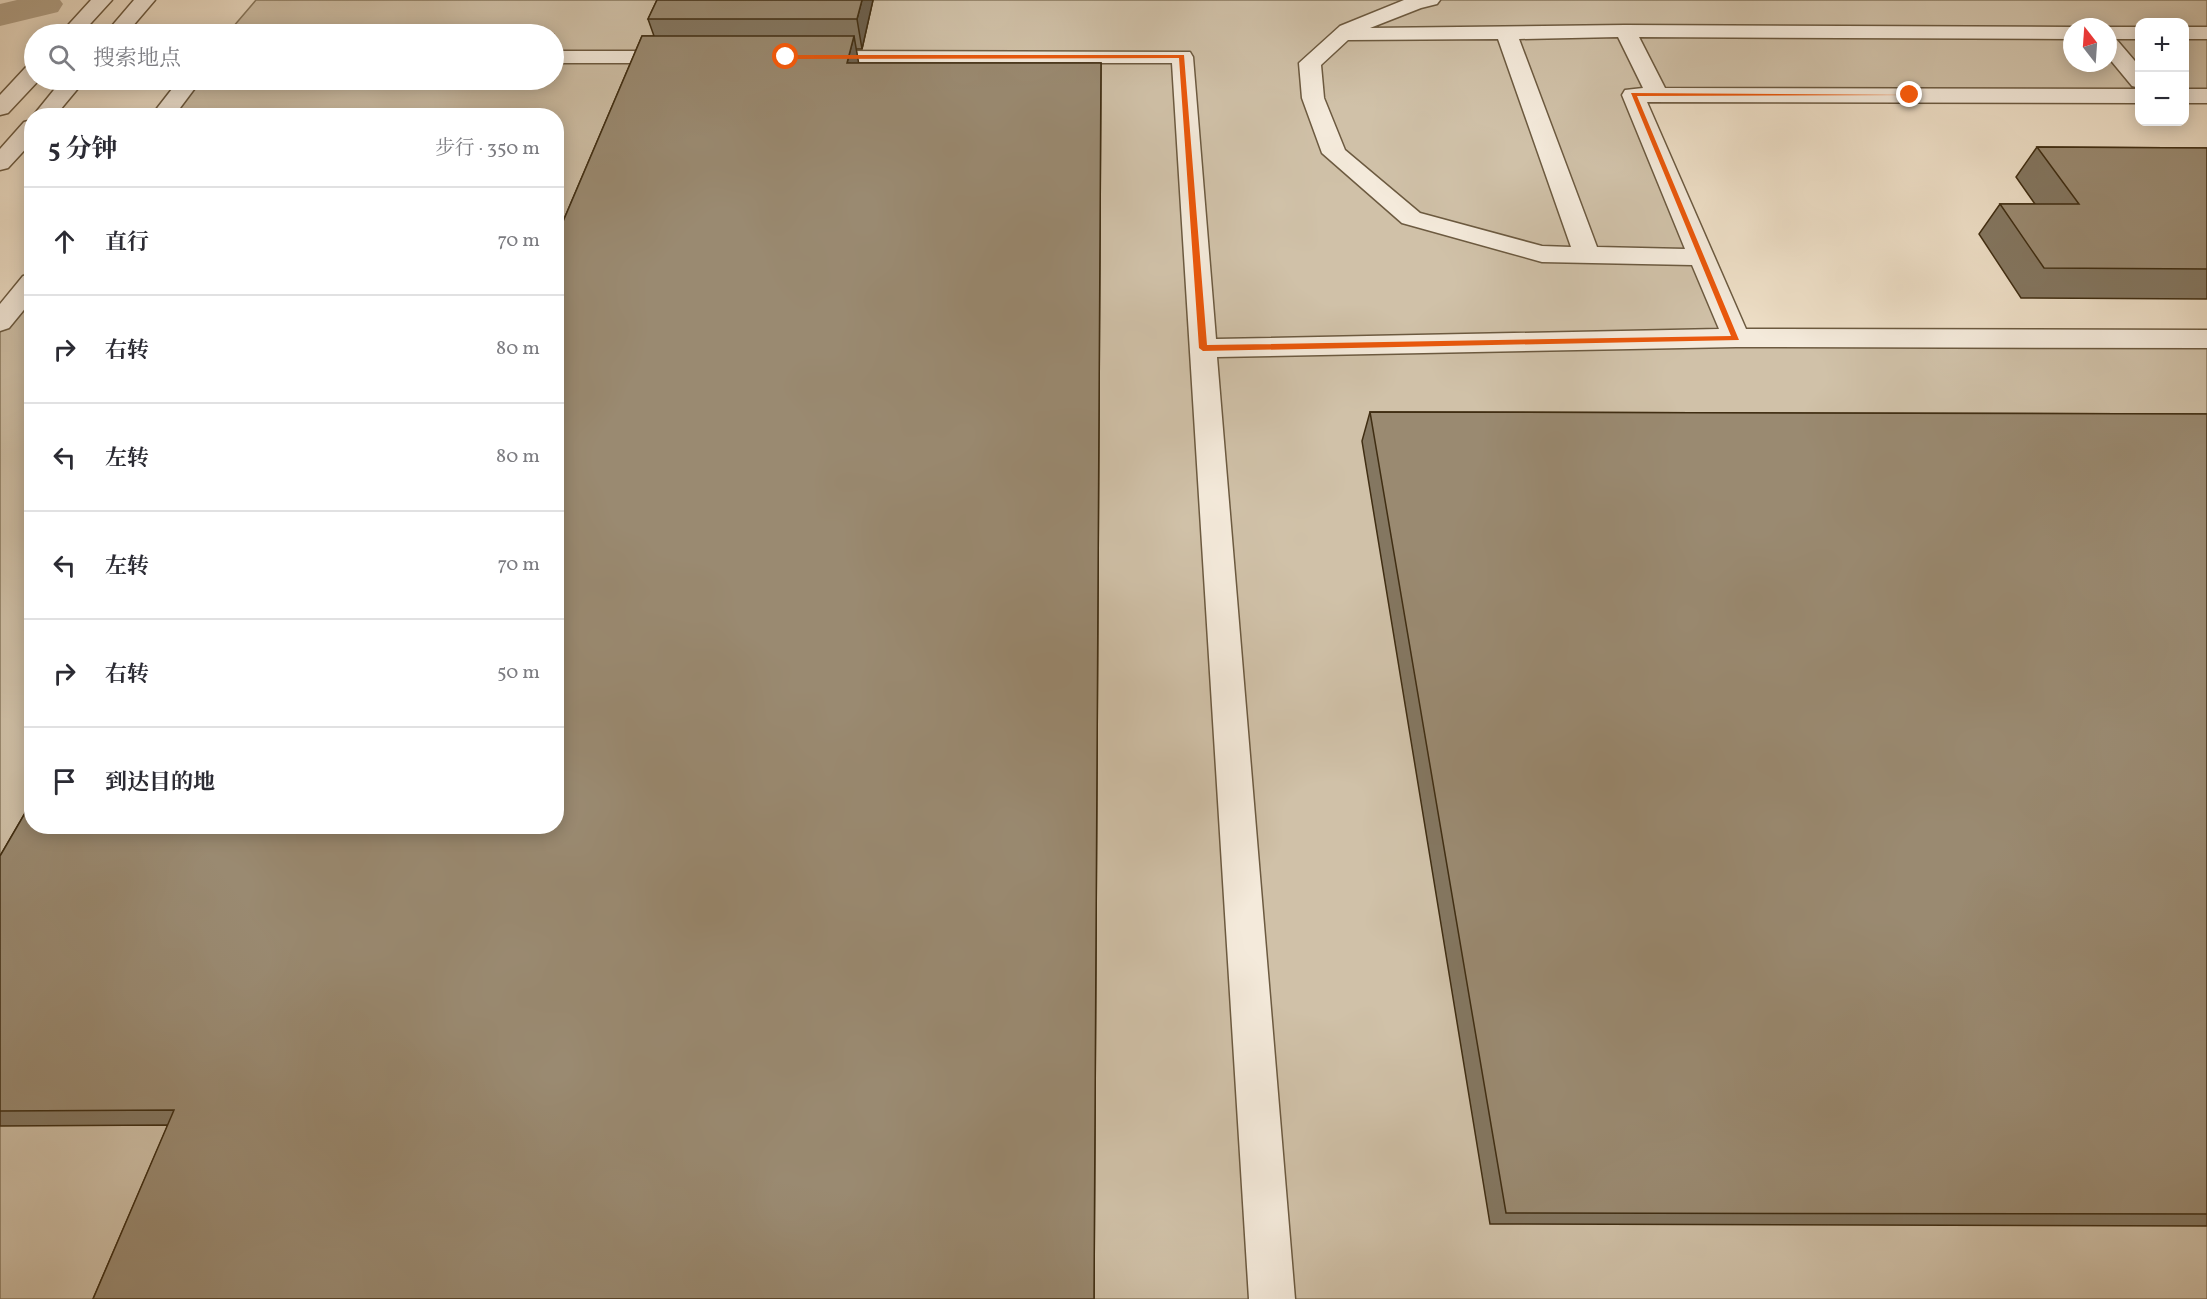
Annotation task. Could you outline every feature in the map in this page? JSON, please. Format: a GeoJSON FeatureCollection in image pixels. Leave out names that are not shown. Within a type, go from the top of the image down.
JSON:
{"type":"FeatureCollection","features":[{"type":"Feature","properties":{"kind":"street"},"geometry":{"type":"LineString","coordinates":[[79,24],[102,0]]}},
{"type":"Feature","properties":{"kind":"street"},"geometry":{"type":"LineString","coordinates":[[124,24],[146,0]]}},
{"type":"Feature","properties":{"kind":"street"},"geometry":{"type":"LineString","coordinates":[[1430,0],[1415,3],[1343,35],[1310,63],[1313,98],[1334,153],[1411,218],[1542,254],[1702,257]]}},
{"type":"Feature","properties":{"kind":"street"},"geometry":{"type":"LineString","coordinates":[[1343,35],[1625,31],[2063,33]]}},
{"type":"Feature","properties":{"kind":"street"},"geometry":{"type":"LineString","coordinates":[[1625,31],[1657,94]]}},
{"type":"Feature","properties":{"kind":"street"},"geometry":{"type":"LineString","coordinates":[[1506,33],[1587,255]]}},
{"type":"Feature","properties":{"kind":"street"},"geometry":{"type":"LineString","coordinates":[[2189,33],[2207,33]]}},
{"type":"Feature","properties":{"kind":"street"},"geometry":{"type":"LineString","coordinates":[[2117,41],[2135,34]]}},
{"type":"Feature","properties":{"kind":"street"},"geometry":{"type":"LineString","coordinates":[[2117,45],[2135,51]]}},
{"type":"Feature","properties":{"kind":"street"},"geometry":{"type":"LineString","coordinates":[[2117,52],[2135,76]]}},
{"type":"Feature","properties":{"kind":"street"},"geometry":{"type":"LineString","coordinates":[[2189,53],[2207,53]]}},
{"type":"Feature","properties":{"kind":"street"},"geometry":{"type":"LineString","coordinates":[[564,57],[708,57]]}},
{"type":"Feature","properties":{"kind":"street"},"geometry":{"type":"LineString","coordinates":[[790,57],[1182,57],[1272,1299]]}},
{"type":"Feature","properties":{"kind":"street"},"geometry":{"type":"LineString","coordinates":[[0,108],[24,83]]}},
{"type":"Feature","properties":{"kind":"street"},"geometry":{"type":"LineString","coordinates":[[49,108],[65,90]]}},
{"type":"Feature","properties":{"kind":"street"},"geometry":{"type":"LineString","coordinates":[[168,108],[182,90]]}},
{"type":"Feature","properties":{"kind":"street"},"geometry":{"type":"LineString","coordinates":[[1736,338],[1633,94],[2135,96]]}},
{"type":"Feature","properties":{"kind":"street"},"geometry":{"type":"LineString","coordinates":[[2189,96],[2207,96]]}},
{"type":"Feature","properties":{"kind":"street"},"geometry":{"type":"LineString","coordinates":[[0,162],[24,136]]}},
{"type":"Feature","properties":{"kind":"street"},"geometry":{"type":"LineString","coordinates":[[0,322],[24,292]]}},
{"type":"Feature","properties":{"kind":"street"},"geometry":{"type":"LineString","coordinates":[[1203,348],[1736,338],[2207,339]]}},
{"type":"Feature","properties":{"kind":"shaded area"},"geometry":{"type":"Polygon","coordinates":[[[256,0],[2207,0],[2207,96],[2189,96],[2189,18],[2135,18],[2135,96],[1634,95],[1736,338],[2207,339],[2207,1299],[0,1299],[0,322],[24,291],[24,834],[564,834],[564,108],[168,108],[182,90],[564,90],[564,24],[236,24],[256,0]]]}},
{"type":"Feature","properties":{"kind":"building"},"geometry":{"type":"Polygon","coordinates":[[[657,0],[862,0],[857,19],[648,19],[657,0]]]}},
{"type":"Feature","properties":{"kind":"building"},"geometry":{"type":"Polygon","coordinates":[[[642,36],[854,36],[847,63],[1101,63],[1094,1299],[93,1299],[174,1110],[0,1111],[0,856],[24,815],[24,834],[564,834],[564,219],[642,36]]]}},
{"type":"Feature","properties":{"kind":"building"},"geometry":{"type":"Polygon","coordinates":[[[2037,147],[2207,148],[2207,269],[2044,268],[2000,204],[2079,204],[2037,147]]]}},
{"type":"Feature","properties":{"kind":"building"},"geometry":{"type":"Polygon","coordinates":[[[1370,412],[2207,414],[2207,1214],[1506,1213],[1370,412]]]}},
{"type":"Feature","properties":{"kind":"waterway"},"geometry":{"type":"LineString","coordinates":[[0,15],[45,4]]}},
{"type":"Feature","properties":{"kind":"route"},"geometry":{"type":"LineString","coordinates":[[786,57],[1182,57],[1203,348],[1736,338],[1633,94],[1910,95]]}}]}
